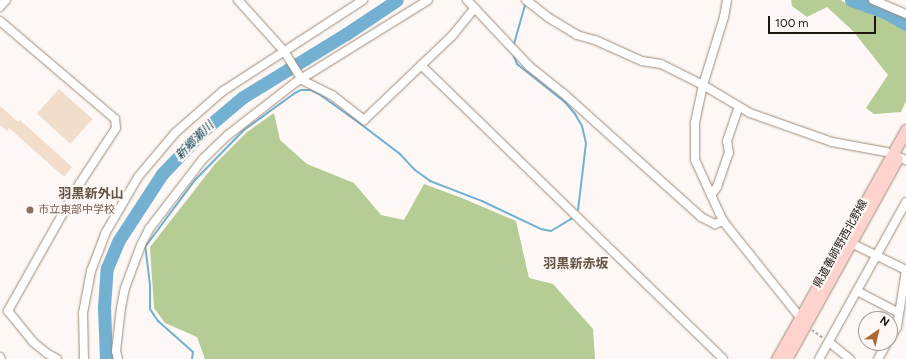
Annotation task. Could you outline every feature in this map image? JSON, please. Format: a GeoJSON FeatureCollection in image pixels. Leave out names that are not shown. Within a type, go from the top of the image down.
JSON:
{"type":"FeatureCollection","features":[{"type":"Feature","properties":{"kind":"main road","name":"県道善師野西北野線"},"geometry":{"type":"LineString","coordinates":[[777,359],[803,321],[851,243],[899,157],[906,130]]}},
{"type":"Feature","properties":{"kind":"main road","name":"県道善師野西北野線"},"geometry":{"type":"LineString","coordinates":[[786,359],[803,321],[906,145]]}},
{"type":"Feature","properties":{"kind":"street"},"geometry":{"type":"LineString","coordinates":[[0,7],[6,0]]}},
{"type":"Feature","properties":{"kind":"street"},"geometry":{"type":"LineString","coordinates":[[238,0],[284,51],[302,80],[332,95],[364,120],[452,36],[475,8]]}},
{"type":"Feature","properties":{"kind":"street"},"geometry":{"type":"LineString","coordinates":[[84,359],[83,313],[91,271],[106,232],[130,190],[160,150],[197,112],[223,91],[363,0]]}},
{"type":"Feature","properties":{"kind":"street"},"geometry":{"type":"LineString","coordinates":[[118,359],[116,351],[121,308],[125,288],[138,251],[149,229],[203,159],[228,135],[296,82],[302,80],[428,0]]}},
{"type":"Feature","properties":{"kind":"street"},"geometry":{"type":"LineString","coordinates":[[467,0],[529,66],[563,93],[701,217],[715,224],[723,221]]}},
{"type":"Feature","properties":{"kind":"street"},"geometry":{"type":"LineString","coordinates":[[526,0],[549,18],[577,35],[595,40],[642,61],[661,64],[703,85],[750,113],[832,142],[863,147],[899,157]]}},
{"type":"Feature","properties":{"kind":"street"},"geometry":{"type":"LineString","coordinates":[[727,0],[724,17],[703,85],[695,124],[695,160],[723,221],[803,321]]}},
{"type":"Feature","properties":{"kind":"street"},"geometry":{"type":"LineString","coordinates":[[873,0],[888,2],[906,14]]}},
{"type":"Feature","properties":{"kind":"street"},"geometry":{"type":"LineString","coordinates":[[0,21],[115,119],[116,128],[80,183],[8,311]]}},
{"type":"Feature","properties":{"kind":"street"},"geometry":{"type":"LineString","coordinates":[[422,65],[723,359]]}},
{"type":"Feature","properties":{"kind":"street"},"geometry":{"type":"LineString","coordinates":[[711,194],[717,187],[730,153],[727,142],[739,106]]}},
{"type":"Feature","properties":{"kind":"street"},"geometry":{"type":"LineString","coordinates":[[819,359],[906,202]]}},
{"type":"Feature","properties":{"kind":"street"},"geometry":{"type":"LineString","coordinates":[[851,243],[906,270],[898,320]]}},
{"type":"Feature","properties":{"kind":"street"},"geometry":{"type":"LineString","coordinates":[[857,291],[899,313]]}},
{"type":"Feature","properties":{"kind":"street"},"geometry":{"type":"LineString","coordinates":[[0,305],[8,311],[33,342],[57,359]]}},
{"type":"Feature","properties":{"kind":"street"},"geometry":{"type":"LineString","coordinates":[[829,342],[850,359]]}},
{"type":"Feature","properties":{"kind":"path"},"geometry":{"type":"LineString","coordinates":[[803,321],[829,342]]}},
{"type":"Feature","properties":{"kind":"green space"},"geometry":{"type":"Polygon","coordinates":[[[791,0],[841,0],[845,3],[895,20],[906,27],[906,101],[901,112],[874,114],[866,108],[888,75],[853,31],[827,7],[807,17],[792,6],[791,0]]]}},
{"type":"Feature","properties":{"kind":"green space"},"geometry":{"type":"Polygon","coordinates":[[[274,113],[280,140],[307,164],[354,183],[381,215],[404,220],[424,184],[516,221],[529,278],[553,284],[593,329],[595,359],[205,359],[197,337],[165,323],[154,308],[150,247],[215,164],[247,132],[274,113]]]}},
{"type":"Feature","properties":{"kind":"building"},"geometry":{"type":"Polygon","coordinates":[[[59,89],[92,119],[70,144],[37,114],[59,89]]]}},
{"type":"Feature","properties":{"kind":"building"},"geometry":{"type":"Polygon","coordinates":[[[0,106],[18,122],[20,120],[72,167],[64,177],[9,128],[7,131],[0,125],[0,106]]]}},
{"type":"Feature","properties":{"kind":"waterway","name":"新郷瀬川"},"geometry":{"type":"LineString","coordinates":[[106,359],[104,307],[107,268],[119,240],[162,174],[205,129],[243,97],[346,34],[397,0]]}},
{"type":"Feature","properties":{"kind":"waterway"},"geometry":{"type":"LineString","coordinates":[[851,0],[887,13],[906,24]]}},
{"type":"Feature","properties":{"kind":"waterway"},"geometry":{"type":"LineString","coordinates":[[514,44],[525,5]]}},
{"type":"Feature","properties":{"kind":"waterway"},"geometry":{"type":"LineString","coordinates":[[513,54],[517,64],[565,102],[575,114],[582,126],[586,143],[578,210]]}},
{"type":"Feature","properties":{"kind":"waterway"},"geometry":{"type":"LineString","coordinates":[[192,359],[193,352],[158,321],[150,309],[150,285],[145,247],[195,180],[244,130],[301,90],[311,90],[319,94],[400,154],[415,170],[430,181],[482,201],[541,229],[551,231],[573,218]]}},
{"type":"Feature","properties":{"kind":"place","name":"市立東部中学校"},"geometry":{"type":"Point","coordinates":[30,210]}},
{"type":"Feature","properties":{"kind":"district","name":"羽黒新外山"},"geometry":{"type":"Point","coordinates":[91,194]}},
{"type":"Feature","properties":{"kind":"district","name":"羽黒新赤坂"},"geometry":{"type":"Point","coordinates":[576,264]}}]}
